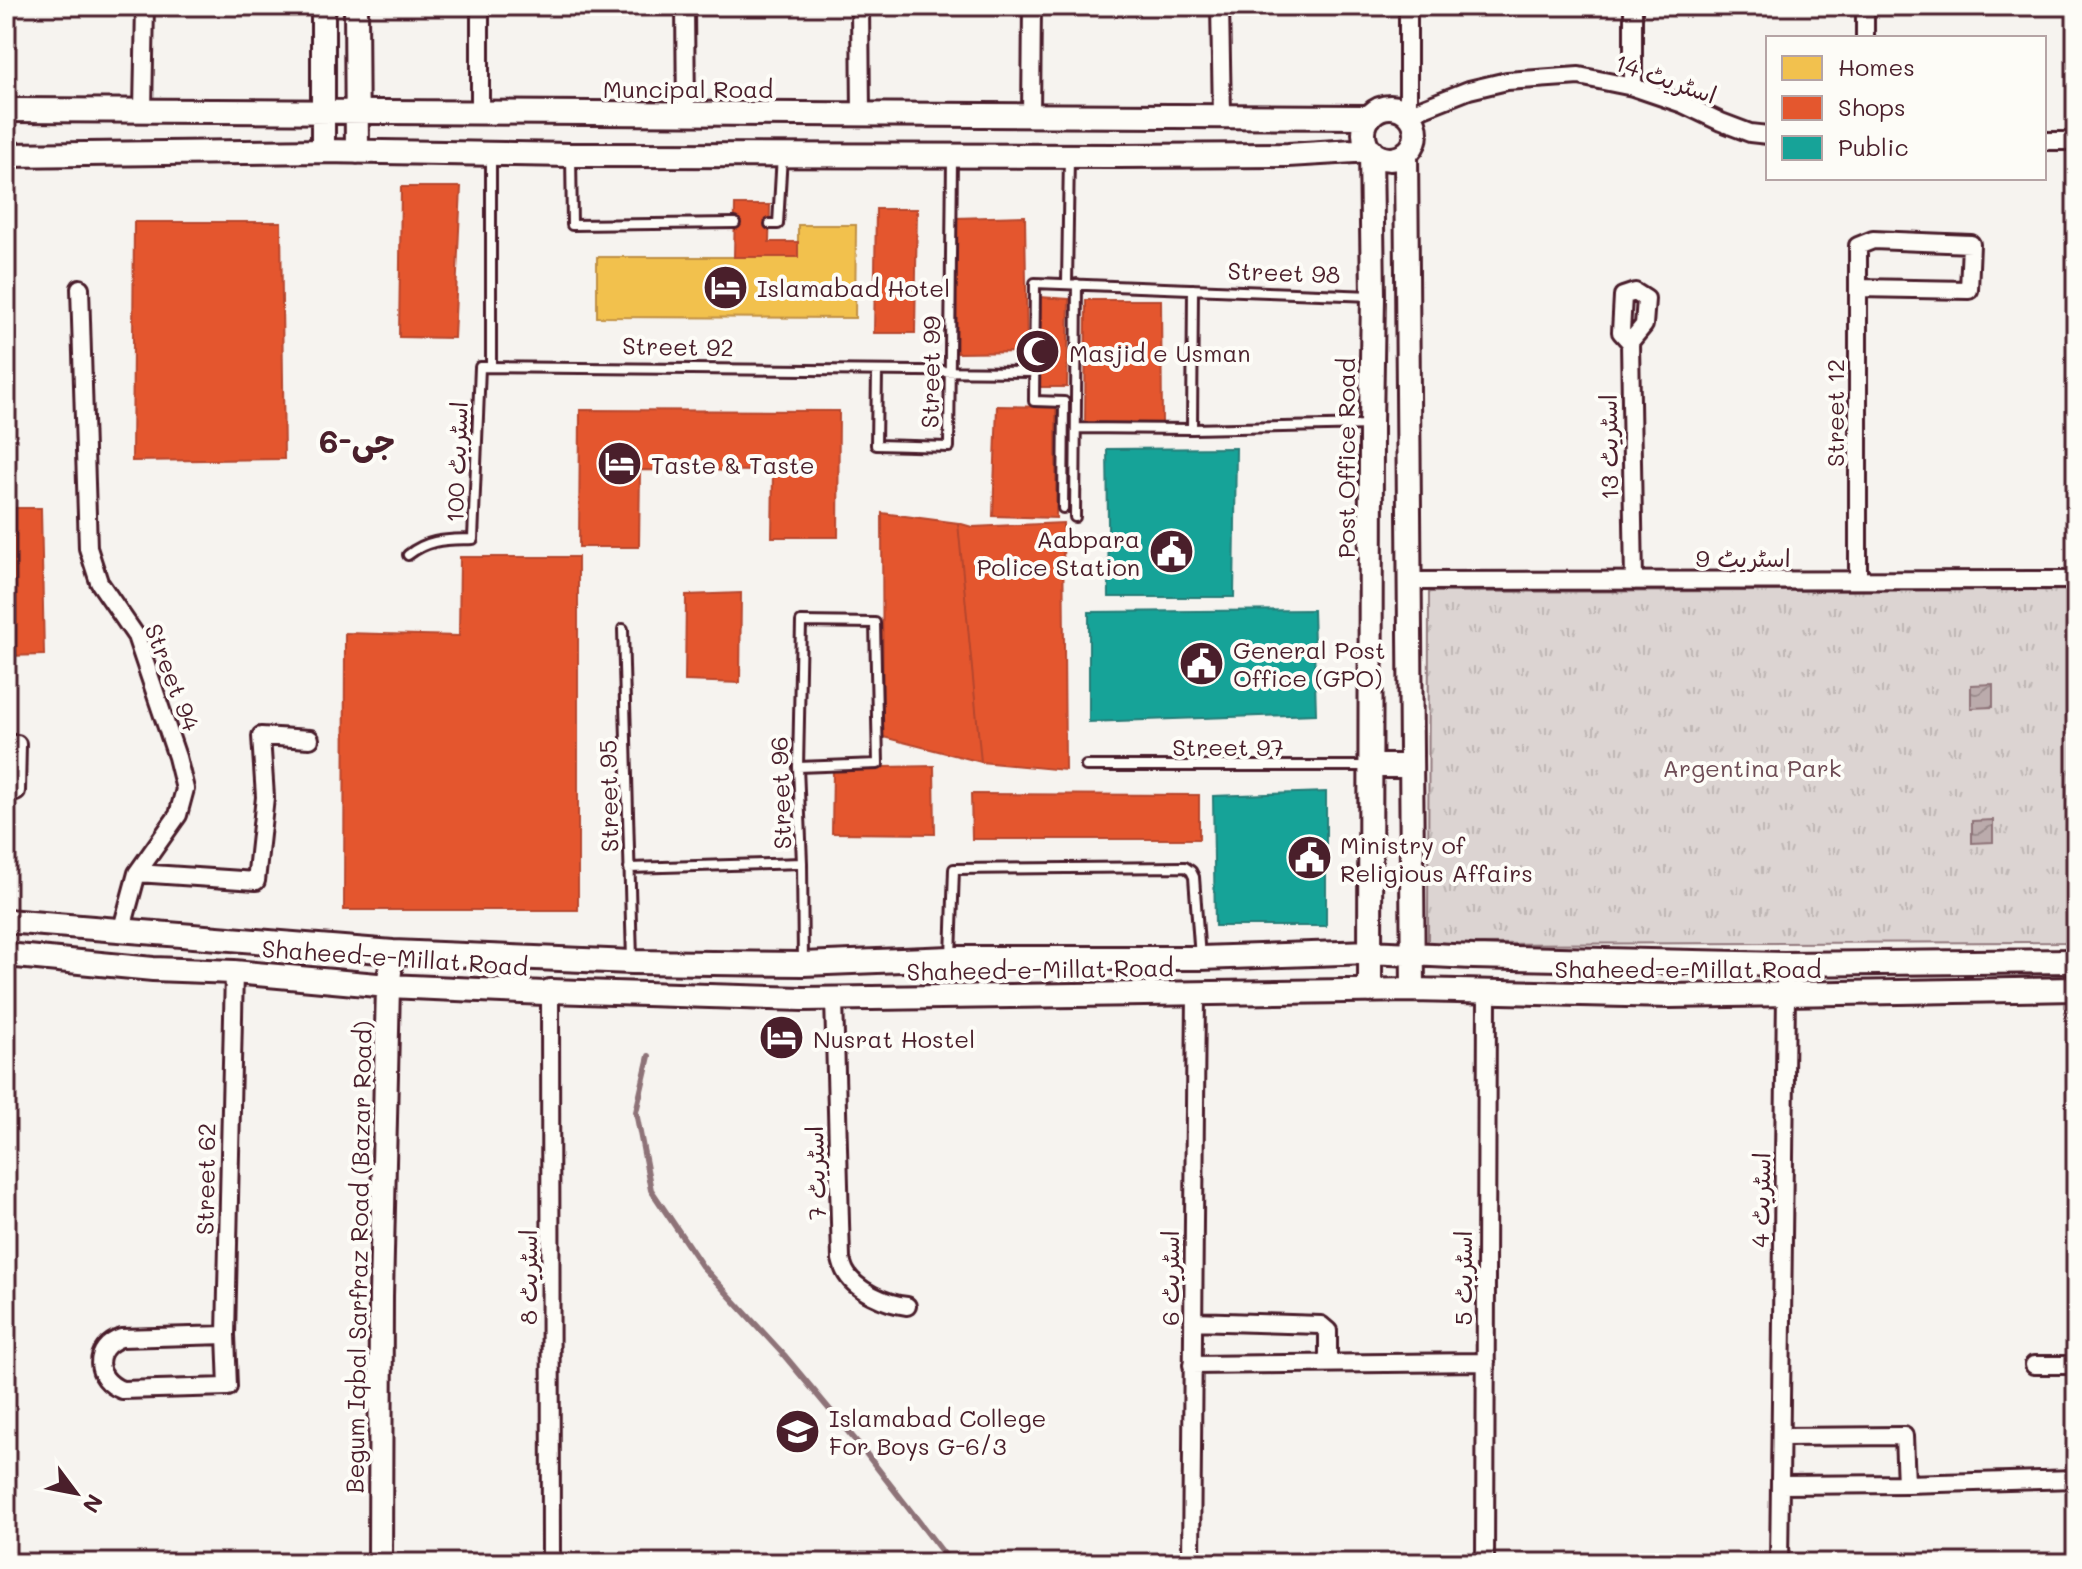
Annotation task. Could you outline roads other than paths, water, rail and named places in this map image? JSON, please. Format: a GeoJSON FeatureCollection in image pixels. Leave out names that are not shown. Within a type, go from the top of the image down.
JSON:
{"type":"FeatureCollection","features":[{"type":"Feature","properties":{"kind":"street"},"geometry":{"type":"LineString","coordinates":[[143,110],[145,6]]}},
{"type":"Feature","properties":{"kind":"street"},"geometry":{"type":"LineString","coordinates":[[323,6],[323,151]]}},
{"type":"Feature","properties":{"kind":"street"},"geometry":{"type":"LineString","coordinates":[[356,6],[357,152]]}},
{"type":"Feature","properties":{"kind":"street"},"geometry":{"type":"LineString","coordinates":[[480,6],[480,114]]}},
{"type":"Feature","properties":{"kind":"street"},"geometry":{"type":"LineString","coordinates":[[685,6],[686,115]]}},
{"type":"Feature","properties":{"kind":"street"},"geometry":{"type":"LineString","coordinates":[[860,6],[861,114]]}},
{"type":"Feature","properties":{"kind":"street"},"geometry":{"type":"LineString","coordinates":[[1031,116],[1032,6]]}},
{"type":"Feature","properties":{"kind":"street"},"geometry":{"type":"LineString","coordinates":[[1220,6],[1222,115]]}},
{"type":"Feature","properties":{"kind":"street"},"geometry":{"type":"LineString","coordinates":[[1408,6],[1408,114]]}},
{"type":"Feature","properties":{"kind":"street"},"geometry":{"type":"LineString","coordinates":[[1633,6],[1633,87]]}},
{"type":"Feature","properties":{"kind":"street"},"geometry":{"type":"LineString","coordinates":[[1865,6],[1865,36]]}},
{"type":"Feature","properties":{"kind":"street","name":"اسٹریٹ 14"},"geometry":{"type":"LineString","coordinates":[[1408,114],[1469,90],[1507,81],[1579,76],[1633,87],[1683,104],[1750,133],[1766,135]]}},
{"type":"Feature","properties":{"kind":"street"},"geometry":{"type":"LineString","coordinates":[[1392,107],[1408,114],[1413,121],[1416,138],[1406,153],[1385,158],[1371,150],[1364,130],[1370,117],[1376,111],[1392,107]]}},
{"type":"Feature","properties":{"kind":"street","name":"Muncipal Road"},"geometry":{"type":"LineString","coordinates":[[6,110],[1370,117]]}},
{"type":"Feature","properties":{"kind":"street"},"geometry":{"type":"LineString","coordinates":[[2046,141],[2076,141]]}},
{"type":"Feature","properties":{"kind":"street"},"geometry":{"type":"LineString","coordinates":[[6,155],[323,151],[571,155],[1288,155],[1371,150]]}},
{"type":"Feature","properties":{"kind":"street","name":"Post Office Road"},"geometry":{"type":"LineString","coordinates":[[1370,991],[1371,150]]}},
{"type":"Feature","properties":{"kind":"street"},"geometry":{"type":"LineString","coordinates":[[1323,153],[1347,165],[1372,193]]}},
{"type":"Feature","properties":{"kind":"street"},"geometry":{"type":"LineString","coordinates":[[1406,153],[1413,990]]}},
{"type":"Feature","properties":{"kind":"street","name":"Street 12"},"geometry":{"type":"LineString","coordinates":[[1858,288],[1969,290],[1971,244],[1873,240],[1858,246],[1858,288],[1858,580]]}},
{"type":"Feature","properties":{"kind":"street","name":"Street 94"},"geometry":{"type":"LineString","coordinates":[[80,288],[88,548],[99,582],[136,636],[185,789],[178,815],[137,873],[121,932]]}},
{"type":"Feature","properties":{"kind":"street","name":"اسٹریٹ 13"},"geometry":{"type":"LineString","coordinates":[[1630,342],[1621,332],[1623,296],[1635,292],[1646,299],[1644,325],[1630,342],[1634,581]]}},
{"type":"Feature","properties":{"kind":"street","name":"اسٹریٹ 9"},"geometry":{"type":"LineString","coordinates":[[1410,581],[2076,580]]}},
{"type":"Feature","properties":{"kind":"street"},"geometry":{"type":"LineString","coordinates":[[137,873],[256,881],[265,797],[261,736],[310,739]]}},
{"type":"Feature","properties":{"kind":"street"},"geometry":{"type":"LineString","coordinates":[[6,744],[17,744],[16,791],[6,791]]}},
{"type":"Feature","properties":{"kind":"street"},"geometry":{"type":"LineString","coordinates":[[1370,766],[1411,766]]}},
{"type":"Feature","properties":{"kind":"street","name":"Shaheed-e-Millat Road"},"geometry":{"type":"LineString","coordinates":[[6,921],[393,952],[632,962],[803,964],[951,958],[1200,958],[1370,952],[1784,964],[2076,961]]}},
{"type":"Feature","properties":{"kind":"street","name":"Begum Iqbal Sarfraz Road (Bazar Road)"},"geometry":{"type":"LineString","coordinates":[[380,1563],[381,1296],[388,986],[393,952]]}},
{"type":"Feature","properties":{"kind":"street","name":"Shaheed-e-Millat Road"},"geometry":{"type":"LineString","coordinates":[[6,955],[388,986],[803,999],[1413,990],[1670,996],[2076,989]]}},
{"type":"Feature","properties":{"kind":"street"},"geometry":{"type":"LineString","coordinates":[[803,964],[803,999]]}},
{"type":"Feature","properties":{"kind":"street","name":"اسٹریٹ 4"},"geometry":{"type":"LineString","coordinates":[[1779,1563],[1784,964]]}},
{"type":"Feature","properties":{"kind":"street","name":"Street 62"},"geometry":{"type":"LineString","coordinates":[[226,1335],[121,1338],[107,1345],[102,1353],[100,1368],[104,1378],[122,1390],[228,1387],[226,1335],[234,972]]}},
{"type":"Feature","properties":{"kind":"street","name":"اسٹریٹ 8"},"geometry":{"type":"LineString","coordinates":[[550,991],[551,1563]]}},
{"type":"Feature","properties":{"kind":"street","name":"اسٹریٹ 6"},"geometry":{"type":"LineString","coordinates":[[1191,1563],[1196,993]]}},
{"type":"Feature","properties":{"kind":"street","name":"اسٹریٹ 5"},"geometry":{"type":"LineString","coordinates":[[1485,1563],[1487,993]]}},
{"type":"Feature","properties":{"kind":"street","name":"اسٹریٹ 7"},"geometry":{"type":"LineString","coordinates":[[834,999],[841,1259],[845,1272],[855,1283],[880,1300],[907,1306]]}},
{"type":"Feature","properties":{"kind":"street"},"geometry":{"type":"LineString","coordinates":[[1193,1321],[1321,1325],[1328,1331],[1328,1364]]}},
{"type":"Feature","properties":{"kind":"street"},"geometry":{"type":"LineString","coordinates":[[1192,1365],[1486,1362]]}},
{"type":"Feature","properties":{"kind":"street"},"geometry":{"type":"LineString","coordinates":[[2034,1365],[2076,1365]]}},
{"type":"Feature","properties":{"kind":"street"},"geometry":{"type":"LineString","coordinates":[[1781,1437],[1904,1436],[1906,1484]]}},
{"type":"Feature","properties":{"kind":"street"},"geometry":{"type":"LineString","coordinates":[[1780,1485],[2076,1479]]}},
{"type":"Feature","properties":{"kind":"lane"},"geometry":{"type":"LineString","coordinates":[[491,154],[491,367]]}},
{"type":"Feature","properties":{"kind":"lane"},"geometry":{"type":"LineString","coordinates":[[770,224],[778,224],[782,154]]}},
{"type":"Feature","properties":{"kind":"lane","name":"Street 99"},"geometry":{"type":"LineString","coordinates":[[877,372],[876,445],[949,447],[952,154]]}},
{"type":"Feature","properties":{"kind":"lane"},"geometry":{"type":"LineString","coordinates":[[571,155],[572,225],[735,223]]}},
{"type":"Feature","properties":{"kind":"lane"},"geometry":{"type":"LineString","coordinates":[[1067,284],[1069,155]]}},
{"type":"Feature","properties":{"kind":"lane","name":"Street 98"},"geometry":{"type":"LineString","coordinates":[[1035,372],[1035,283],[1373,296]]}},
{"type":"Feature","properties":{"kind":"lane"},"geometry":{"type":"LineString","coordinates":[[1075,517],[1077,284]]}},
{"type":"Feature","properties":{"kind":"lane"},"geometry":{"type":"LineString","coordinates":[[1192,429],[1193,289]]}},
{"type":"Feature","properties":{"kind":"lane","name":"Street 92"},"geometry":{"type":"LineString","coordinates":[[480,367],[1035,372]]}},
{"type":"Feature","properties":{"kind":"lane","name":"اسٹریٹ 100"},"geometry":{"type":"LineString","coordinates":[[408,555],[431,541],[473,539],[480,367]]}},
{"type":"Feature","properties":{"kind":"lane"},"geometry":{"type":"LineString","coordinates":[[1035,372],[1034,401],[1064,402],[1063,508]]}},
{"type":"Feature","properties":{"kind":"lane"},"geometry":{"type":"LineString","coordinates":[[1077,428],[1371,425]]}},
{"type":"Feature","properties":{"kind":"lane","name":"Street 96"},"geometry":{"type":"LineString","coordinates":[[798,767],[878,764],[875,623],[801,622],[798,767],[803,964]]}},
{"type":"Feature","properties":{"kind":"lane","name":"Street 95"},"geometry":{"type":"LineString","coordinates":[[623,629],[632,962]]}},
{"type":"Feature","properties":{"kind":"lane","name":"Street 97"},"geometry":{"type":"LineString","coordinates":[[1086,766],[1370,766]]}},
{"type":"Feature","properties":{"kind":"lane"},"geometry":{"type":"LineString","coordinates":[[629,868],[802,863]]}},
{"type":"Feature","properties":{"kind":"lane"},"geometry":{"type":"LineString","coordinates":[[951,958],[954,869],[1185,867],[1194,877],[1200,958]]}},
{"type":"Feature","properties":{"kind":"water"},"geometry":{"type":"Polygon","coordinates":[[[1993,684],[1993,707],[1971,708],[1971,685],[1993,684]]]}},
{"type":"Feature","properties":{"kind":"water"},"geometry":{"type":"Polygon","coordinates":[[[1993,820],[1993,842],[1972,843],[1972,821],[1993,820]]]}},
{"type":"Feature","properties":{"kind":"waterway"},"geometry":{"type":"LineString","coordinates":[[649,1056],[636,1112],[651,1190],[702,1266],[784,1355],[861,1447],[951,1563]]}},
{"type":"Feature","properties":{"kind":"place","name":"Islamabad Hotel"},"geometry":{"type":"Point","coordinates":[726,287]}},
{"type":"Feature","properties":{"kind":"place","name":"Masjid e Usman"},"geometry":{"type":"Point","coordinates":[1038,352]}},
{"type":"Feature","properties":{"kind":"place","name":"Taste & Taste"},"geometry":{"type":"Point","coordinates":[620,464]}},
{"type":"Feature","properties":{"kind":"place","name":"Aabpara Police Station"},"geometry":{"type":"Point","coordinates":[1171,552]}},
{"type":"Feature","properties":{"kind":"place","name":"General Post Office (GPO)"},"geometry":{"type":"Point","coordinates":[1202,663]}},
{"type":"Feature","properties":{"kind":"place","name":"Ministry of Religious Affairs"},"geometry":{"type":"Point","coordinates":[1309,858]}},
{"type":"Feature","properties":{"kind":"place","name":"Nusrat Hostel"},"geometry":{"type":"Point","coordinates":[782,1038]}},
{"type":"Feature","properties":{"kind":"place","name":"Islamabad College For Boys G-6/3"},"geometry":{"type":"Point","coordinates":[798,1431]}},
{"type":"Feature","properties":{"kind":"district","name":"جی-6"},"geometry":{"type":"Point","coordinates":[357,440]}},
{"type":"Feature","properties":{"kind":"park label","name":"Argentina Park"},"geometry":{"type":"Point","coordinates":[1752,767]}}]}
